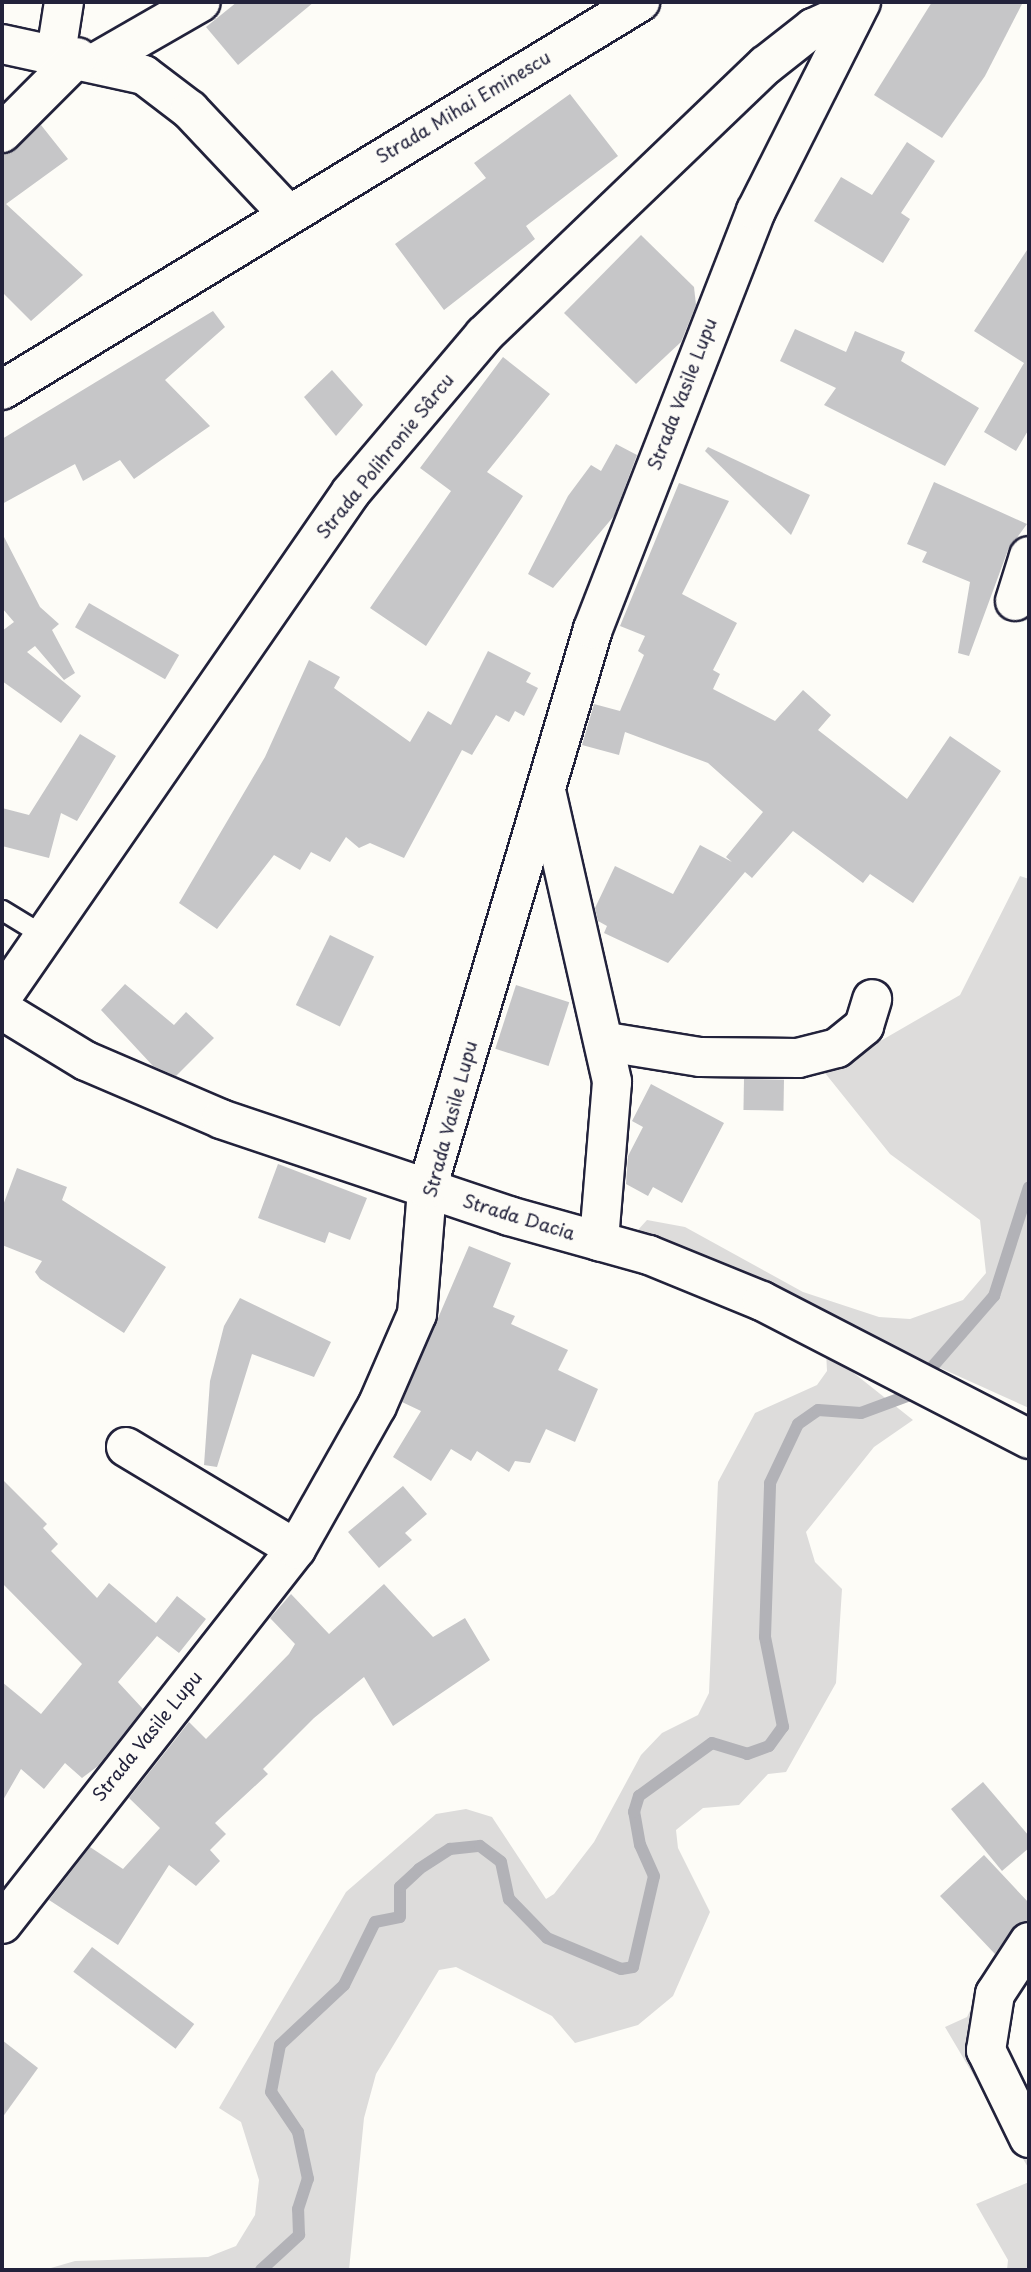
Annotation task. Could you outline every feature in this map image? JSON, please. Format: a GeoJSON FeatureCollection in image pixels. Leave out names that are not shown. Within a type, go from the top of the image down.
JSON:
{"type":"FeatureCollection","features":[{"type":"Feature","properties":{"kind":"street"},"geometry":{"type":"LineString","coordinates":[[64,2],[78,57]]}},
{"type":"Feature","properties":{"kind":"street"},"geometry":{"type":"LineString","coordinates":[[2,133],[69,72],[78,57],[201,2]]}},
{"type":"Feature","properties":{"kind":"street","name":"Strada Mihai Eminescu"},"geometry":{"type":"LineString","coordinates":[[2,390],[286,212],[640,2]]}},
{"type":"Feature","properties":{"kind":"street","name":"Strada Vasile Lupu"},"geometry":{"type":"LineString","coordinates":[[2,1924],[296,1549],[377,1406],[418,1314],[426,1189],[547,795],[593,629],[685,384],[755,211],[859,5]]}},
{"type":"Feature","properties":{"kind":"street","name":"Strada Polihronie Sârcu"},"geometry":{"type":"LineString","coordinates":[[2,997],[351,492],[484,335],[766,65],[813,28],[859,5]]}},
{"type":"Feature","properties":{"kind":"street"},"geometry":{"type":"LineString","coordinates":[[2,44],[78,57],[144,75],[190,110],[286,212]]}},
{"type":"Feature","properties":{"kind":"street"},"geometry":{"type":"LineString","coordinates":[[1015,601],[1029,556]]}},
{"type":"Feature","properties":{"kind":"street","name":"Strada Vasile Lupu"},"geometry":{"type":"LineString","coordinates":[[547,795],[607,1042],[612,1082],[599,1241]]}},
{"type":"Feature","properties":{"kind":"street"},"geometry":{"type":"LineString","coordinates":[[607,1042],[700,1057],[798,1058],[837,1048],[864,1026],[872,999]]}},
{"type":"Feature","properties":{"kind":"street","name":"Strada Dacia"},"geometry":{"type":"LineString","coordinates":[[2,1010],[86,1061],[221,1119],[426,1189],[599,1241],[762,1301],[1029,1439]]}},
{"type":"Feature","properties":{"kind":"street"},"geometry":{"type":"LineString","coordinates":[[126,1447],[296,1549]]}},
{"type":"Feature","properties":{"kind":"street"},"geometry":{"type":"LineString","coordinates":[[1029,1942],[995,1994],[986,2050],[1029,2138]]}},
{"type":"Feature","properties":{"kind":"lane"},"geometry":{"type":"LineString","coordinates":[[2,910],[43,935]]}},
{"type":"Feature","properties":{"kind":"shaded area"},"geometry":{"type":"Polygon","coordinates":[[[1020,876],[1029,879],[1029,1408],[637,1231],[647,1220],[685,1227],[803,1292],[879,1317],[910,1319],[963,1300],[986,1273],[980,1220],[890,1154],[825,1073],[960,995],[1020,876]]]}},
{"type":"Feature","properties":{"kind":"shaded area"},"geometry":{"type":"Polygon","coordinates":[[[826,1351],[913,1420],[874,1447],[806,1532],[815,1562],[842,1589],[836,1683],[786,1772],[768,1774],[739,1805],[703,1808],[676,1830],[678,1848],[710,1912],[673,1996],[638,2025],[575,2043],[552,2016],[456,1967],[439,1970],[376,2074],[364,2118],[349,2270],[44,2270],[75,2261],[208,2257],[236,2246],[255,2215],[259,2180],[241,2122],[219,2108],[346,1892],[436,1814],[466,1809],[492,1817],[546,1899],[554,1894],[594,1842],[641,1755],[662,1733],[698,1715],[709,1693],[718,1482],[755,1413],[817,1385],[827,1371],[826,1351]]]}},
{"type":"Feature","properties":{"kind":"shaded area"},"geometry":{"type":"Polygon","coordinates":[[[988,1975],[1015,1996],[1004,2056],[1029,2109],[1029,2169],[945,2027],[967,2017],[988,1975]]]}},
{"type":"Feature","properties":{"kind":"shaded area"},"geometry":{"type":"Polygon","coordinates":[[[1029,2182],[1029,2270],[1007,2270],[1008,2260],[976,2204],[1029,2182]]]}},
{"type":"Feature","properties":{"kind":"building"},"geometry":{"type":"Polygon","coordinates":[[[237,2],[314,2],[238,65],[206,27],[237,2]]]}},
{"type":"Feature","properties":{"kind":"building"},"geometry":{"type":"Polygon","coordinates":[[[932,2],[1023,2],[985,76],[942,138],[874,95],[932,2]]]}},
{"type":"Feature","properties":{"kind":"building"},"geometry":{"type":"Polygon","coordinates":[[[570,94],[618,156],[526,226],[535,239],[444,310],[395,244],[486,178],[474,163],[570,94]]]}},
{"type":"Feature","properties":{"kind":"building"},"geometry":{"type":"Polygon","coordinates":[[[41,125],[68,159],[6,204],[83,275],[31,321],[2,292],[2,154],[41,125]]]}},
{"type":"Feature","properties":{"kind":"building"},"geometry":{"type":"Polygon","coordinates":[[[907,142],[935,161],[901,213],[910,219],[883,263],[814,221],[841,177],[872,195],[907,142]]]}},
{"type":"Feature","properties":{"kind":"building"},"geometry":{"type":"Polygon","coordinates":[[[641,235],[694,287],[696,305],[681,342],[636,384],[564,313],[641,235]]]}},
{"type":"Feature","properties":{"kind":"building"},"geometry":{"type":"Polygon","coordinates":[[[1029,247],[1029,429],[1016,451],[984,432],[1024,363],[974,331],[1029,247]]]}},
{"type":"Feature","properties":{"kind":"building"},"geometry":{"type":"Polygon","coordinates":[[[213,311],[225,327],[165,380],[210,426],[134,479],[120,460],[83,481],[75,464],[2,504],[2,439],[213,311]]]}},
{"type":"Feature","properties":{"kind":"building"},"geometry":{"type":"Polygon","coordinates":[[[795,329],[846,352],[855,331],[905,352],[901,361],[979,408],[945,466],[824,405],[836,388],[780,361],[795,329]]]}},
{"type":"Feature","properties":{"kind":"building"},"geometry":{"type":"Polygon","coordinates":[[[503,357],[550,394],[487,472],[523,496],[426,646],[370,608],[451,491],[420,468],[503,357]]]}},
{"type":"Feature","properties":{"kind":"building"},"geometry":{"type":"Polygon","coordinates":[[[332,370],[363,405],[336,436],[304,397],[332,370]]]}},
{"type":"Feature","properties":{"kind":"building"},"geometry":{"type":"Polygon","coordinates":[[[616,444],[637,455],[614,516],[553,588],[528,574],[568,496],[591,465],[601,471],[616,444]]]}},
{"type":"Feature","properties":{"kind":"building"},"geometry":{"type":"Polygon","coordinates":[[[708,447],[810,495],[791,535],[705,451],[708,447]]]}},
{"type":"Feature","properties":{"kind":"building"},"geometry":{"type":"Polygon","coordinates":[[[934,482],[1027,524],[1008,550],[969,656],[958,653],[970,582],[922,562],[927,552],[907,544],[934,482]]]}},
{"type":"Feature","properties":{"kind":"building"},"geometry":{"type":"Polygon","coordinates":[[[679,483],[729,501],[682,594],[737,623],[713,670],[720,674],[713,689],[775,721],[803,690],[831,715],[818,730],[907,799],[950,736],[1001,771],[913,903],[870,874],[863,883],[793,831],[752,878],[745,872],[668,963],[604,933],[607,926],[598,921],[595,908],[615,866],[673,894],[700,845],[732,862],[726,857],[763,812],[708,763],[625,732],[619,755],[582,745],[594,704],[620,711],[644,655],[638,651],[645,636],[620,626],[679,483]]]}},
{"type":"Feature","properties":{"kind":"building"},"geometry":{"type":"Polygon","coordinates":[[[2,533],[40,607],[59,624],[52,630],[75,673],[64,680],[35,646],[27,652],[81,696],[61,723],[2,681],[2,631],[14,622],[2,608],[2,533]]]}},
{"type":"Feature","properties":{"kind":"building"},"geometry":{"type":"Polygon","coordinates":[[[89,603],[179,655],[165,679],[75,627],[89,603]]]}},
{"type":"Feature","properties":{"kind":"building"},"geometry":{"type":"Polygon","coordinates":[[[488,651],[531,673],[526,682],[538,688],[524,716],[515,711],[509,722],[496,715],[472,755],[462,750],[404,858],[370,843],[359,848],[346,837],[330,862],[311,852],[300,870],[274,855],[217,929],[179,903],[265,757],[309,660],[340,677],[334,688],[410,742],[428,711],[451,725],[488,651]]]}},
{"type":"Feature","properties":{"kind":"building"},"geometry":{"type":"Polygon","coordinates":[[[80,734],[116,756],[77,821],[61,813],[49,858],[2,846],[2,808],[29,815],[80,734]]]}},
{"type":"Feature","properties":{"kind":"building"},"geometry":{"type":"Polygon","coordinates":[[[330,935],[374,956],[340,1027],[296,1005],[330,935]]]}},
{"type":"Feature","properties":{"kind":"building"},"geometry":{"type":"Polygon","coordinates":[[[125,984],[174,1025],[186,1012],[214,1038],[176,1076],[153,1066],[101,1010],[125,984]]]}},
{"type":"Feature","properties":{"kind":"building"},"geometry":{"type":"Polygon","coordinates":[[[516,985],[569,1002],[549,1066],[495,1049],[516,985]]]}},
{"type":"Feature","properties":{"kind":"building"},"geometry":{"type":"Polygon","coordinates":[[[744,1079],[784,1080],[783,1111],[743,1110],[744,1079]]]}},
{"type":"Feature","properties":{"kind":"building"},"geometry":{"type":"Polygon","coordinates":[[[651,1084],[724,1123],[682,1203],[653,1187],[648,1196],[626,1184],[628,1156],[643,1127],[632,1121],[651,1084]]]}},
{"type":"Feature","properties":{"kind":"building"},"geometry":{"type":"Polygon","coordinates":[[[278,1164],[367,1198],[350,1240],[329,1232],[325,1243],[258,1218],[278,1164]]]}},
{"type":"Feature","properties":{"kind":"building"},"geometry":{"type":"Polygon","coordinates":[[[17,1168],[67,1187],[62,1200],[166,1267],[124,1333],[40,1279],[35,1272],[42,1261],[2,1245],[2,1208],[17,1168]]]}},
{"type":"Feature","properties":{"kind":"building"},"geometry":{"type":"Polygon","coordinates":[[[469,1246],[511,1263],[493,1307],[515,1316],[511,1324],[568,1350],[558,1370],[598,1389],[575,1442],[546,1429],[530,1463],[515,1461],[509,1472],[477,1451],[471,1461],[451,1449],[431,1481],[393,1457],[421,1411],[402,1402],[469,1246]]]}},
{"type":"Feature","properties":{"kind":"building"},"geometry":{"type":"Polygon","coordinates":[[[240,1298],[331,1342],[314,1377],[252,1354],[217,1467],[204,1465],[210,1381],[224,1326],[240,1298]]]}},
{"type":"Feature","properties":{"kind":"building"},"geometry":{"type":"Polygon","coordinates":[[[2,1479],[47,1524],[43,1528],[58,1544],[51,1551],[97,1598],[109,1583],[156,1623],[177,1596],[206,1619],[179,1653],[157,1636],[118,1682],[143,1709],[98,1766],[82,1778],[65,1763],[44,1789],[21,1769],[2,1802],[2,1682],[41,1714],[82,1664],[2,1583],[2,1479]]]}},
{"type":"Feature","properties":{"kind":"building"},"geometry":{"type":"Polygon","coordinates":[[[403,1486],[427,1514],[405,1533],[412,1540],[379,1568],[348,1532],[403,1486]]]}},
{"type":"Feature","properties":{"kind":"building"},"geometry":{"type":"Polygon","coordinates":[[[384,1584],[433,1637],[465,1618],[490,1660],[393,1726],[364,1677],[314,1718],[263,1769],[268,1774],[215,1823],[226,1834],[210,1850],[220,1861],[196,1886],[169,1865],[118,1945],[49,1900],[90,1847],[123,1869],[160,1828],[129,1798],[189,1722],[206,1739],[289,1654],[295,1644],[270,1618],[291,1594],[329,1634],[384,1584]]]}},
{"type":"Feature","properties":{"kind":"building"},"geometry":{"type":"Polygon","coordinates":[[[983,1782],[1029,1836],[1029,1848],[1002,1871],[951,1809],[983,1782]]]}},
{"type":"Feature","properties":{"kind":"building"},"geometry":{"type":"Polygon","coordinates":[[[984,1855],[1029,1903],[1029,1920],[1011,1930],[995,1954],[940,1896],[984,1855]]]}},
{"type":"Feature","properties":{"kind":"building"},"geometry":{"type":"Polygon","coordinates":[[[92,1947],[194,2024],[176,2049],[73,1972],[92,1947]]]}},
{"type":"Feature","properties":{"kind":"building"},"geometry":{"type":"Polygon","coordinates":[[[2,2040],[38,2068],[2,2118],[2,2040]]]}},
{"type":"Feature","properties":{"kind":"waterway"},"geometry":{"type":"LineString","coordinates":[[261,2270],[299,2235],[298,2209],[308,2179],[298,2132],[271,2092],[280,2045],[344,1985],[375,1922],[400,1917],[400,1887],[419,1869],[450,1849],[480,1846],[501,1862],[509,1899],[547,1938],[621,1969],[633,1967],[654,1876],[640,1845],[634,1812],[639,1796],[712,1743],[747,1754],[769,1746],[783,1727],[765,1637],[770,1483],[798,1424],[818,1410],[861,1413],[907,1396],[994,1296],[1029,1187]]}}]}
